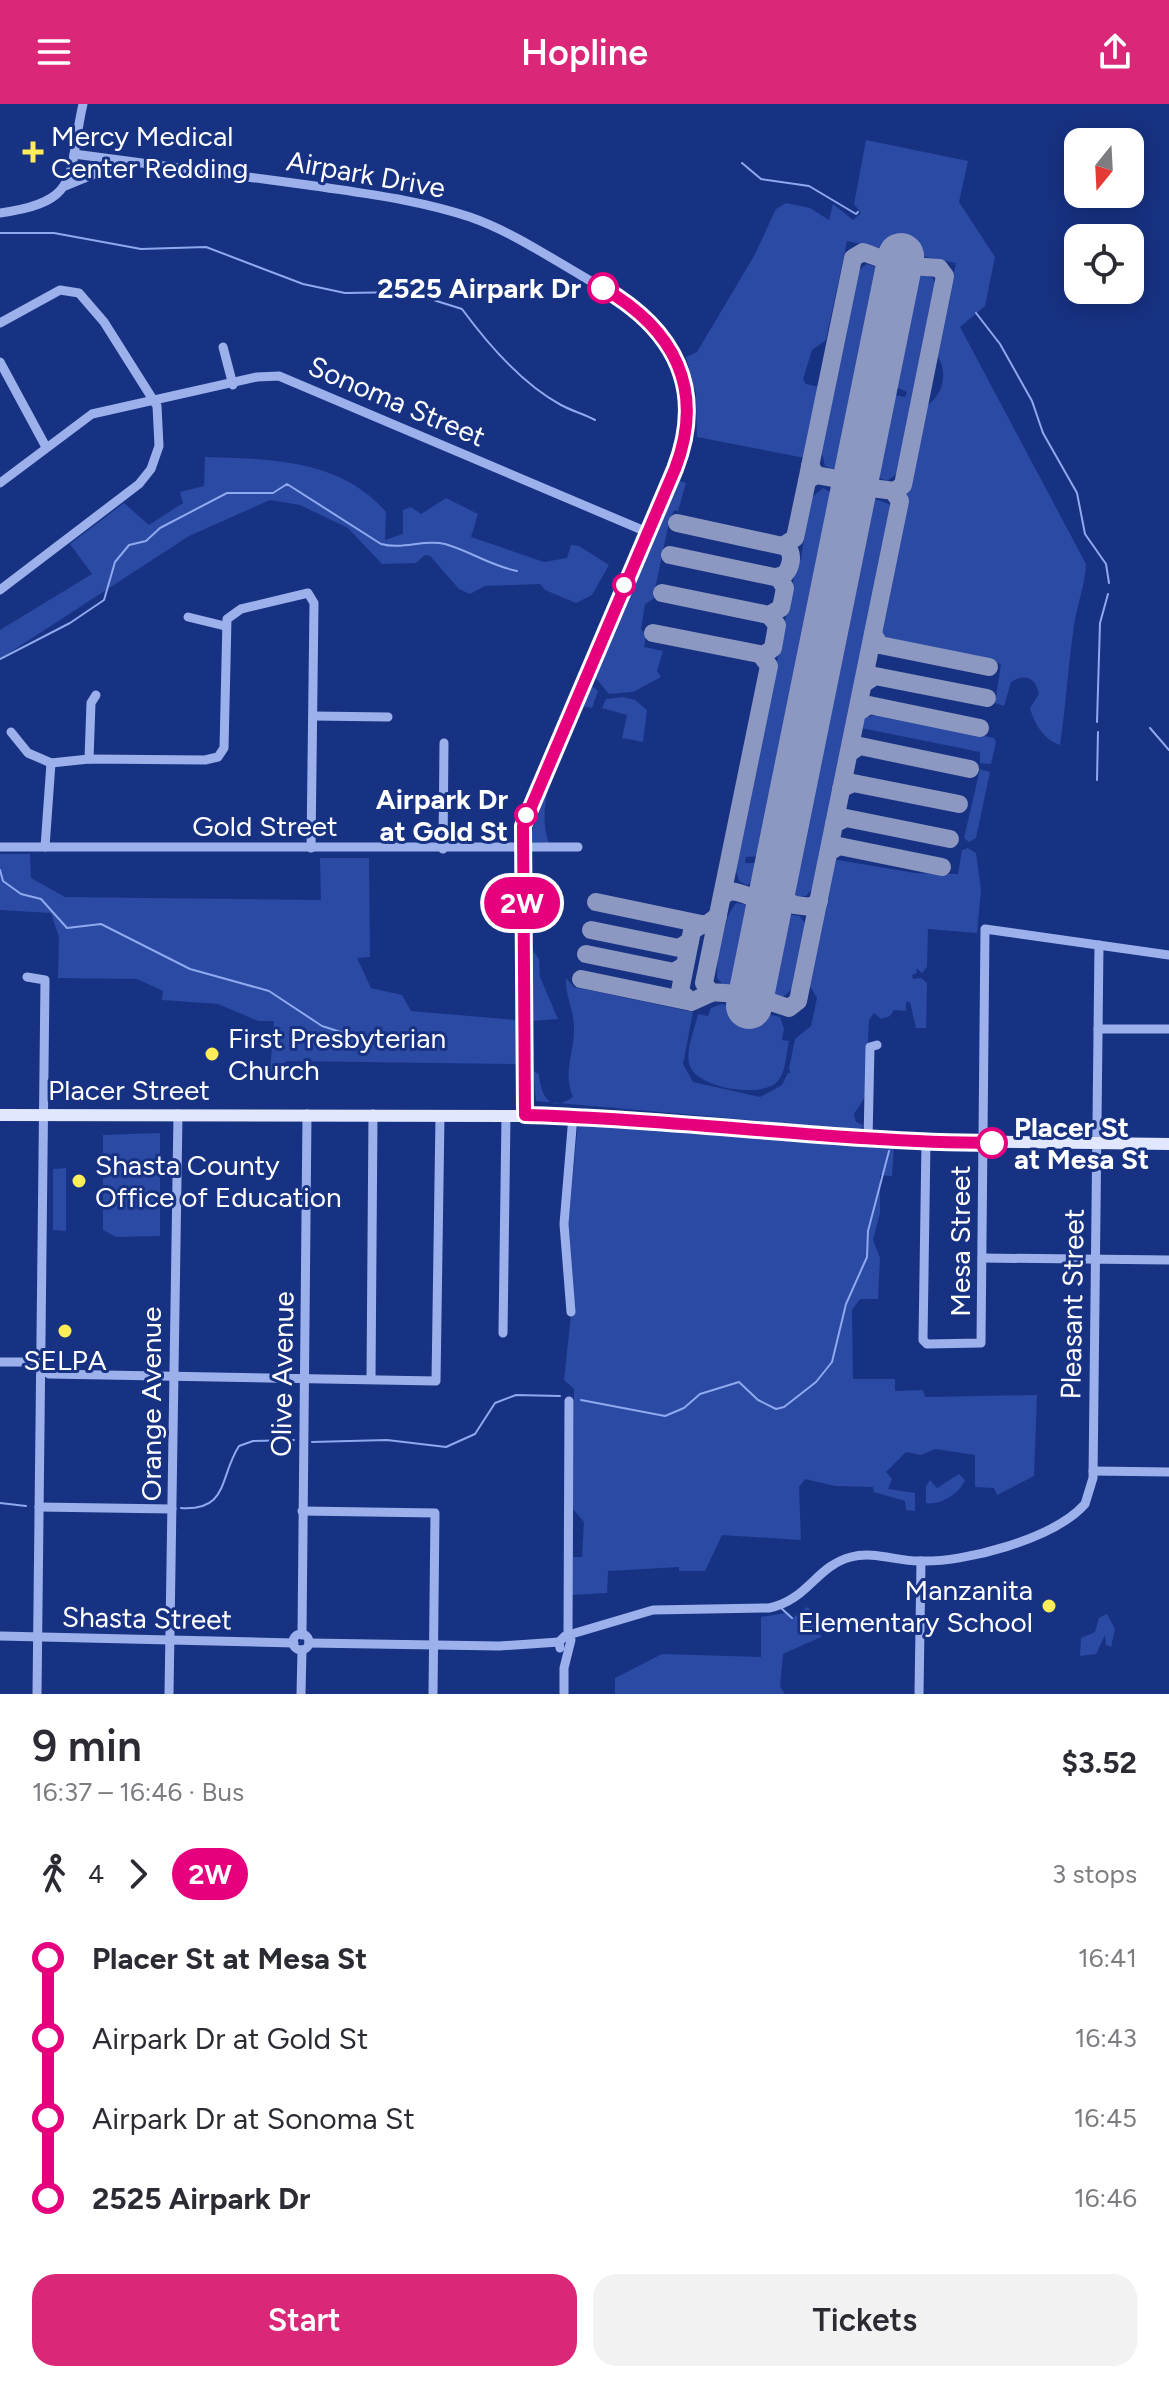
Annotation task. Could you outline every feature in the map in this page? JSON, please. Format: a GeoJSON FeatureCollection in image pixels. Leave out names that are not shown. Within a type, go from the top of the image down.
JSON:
{"type":"FeatureCollection","features":[{"type":"Feature","properties":{"kind":"main road","name":"Placer Street"},"geometry":{"type":"LineString","coordinates":[[0,1115],[573,1116],[868,1140],[1169,1144]]}},
{"type":"Feature","properties":{"kind":"street"},"geometry":{"type":"LineString","coordinates":[[65,186],[83,104]]}},
{"type":"Feature","properties":{"kind":"street","name":"Airpark Drive"},"geometry":{"type":"LineString","coordinates":[[74,154],[432,205],[498,229],[631,305],[655,326],[668,345],[682,375],[686,400],[682,448],[527,811],[521,849],[525,1115]]}},
{"type":"Feature","properties":{"kind":"street"},"geometry":{"type":"LineString","coordinates":[[0,213],[45,205],[65,186],[127,161]]}},
{"type":"Feature","properties":{"kind":"street"},"geometry":{"type":"LineString","coordinates":[[0,323],[60,290],[76,291],[104,322],[153,401],[158,415],[160,441],[155,461],[145,477],[122,499],[0,590]]}},
{"type":"Feature","properties":{"kind":"street"},"geometry":{"type":"LineString","coordinates":[[223,347],[233,385]]}},
{"type":"Feature","properties":{"kind":"street"},"geometry":{"type":"LineString","coordinates":[[0,362],[46,447]]}},
{"type":"Feature","properties":{"kind":"street","name":"Sonoma Street"},"geometry":{"type":"LineString","coordinates":[[0,483],[92,414],[266,376],[296,380],[647,532]]}},
{"type":"Feature","properties":{"kind":"street"},"geometry":{"type":"LineString","coordinates":[[11,732],[22,748],[51,763],[89,759],[205,760],[218,757],[224,748],[225,626],[231,614],[302,593],[311,594],[314,603],[311,848]]}},
{"type":"Feature","properties":{"kind":"street"},"geometry":{"type":"LineString","coordinates":[[188,617],[225,626]]}},
{"type":"Feature","properties":{"kind":"street"},"geometry":{"type":"LineString","coordinates":[[89,759],[91,703],[96,695]]}},
{"type":"Feature","properties":{"kind":"street"},"geometry":{"type":"LineString","coordinates":[[313,716],[388,717]]}},
{"type":"Feature","properties":{"kind":"street"},"geometry":{"type":"LineString","coordinates":[[443,849],[444,743]]}},
{"type":"Feature","properties":{"kind":"street"},"geometry":{"type":"LineString","coordinates":[[45,847],[51,763]]}},
{"type":"Feature","properties":{"kind":"street","name":"Gold Street"},"geometry":{"type":"LineString","coordinates":[[0,847],[578,847]]}},
{"type":"Feature","properties":{"kind":"street","name":"Mesa Street"},"geometry":{"type":"LineString","coordinates":[[926,1141],[923,1335],[927,1344],[981,1343],[985,929],[1099,945]]}},
{"type":"Feature","properties":{"kind":"street"},"geometry":{"type":"LineString","coordinates":[[1099,945],[1169,955]]}},
{"type":"Feature","properties":{"kind":"street","name":"Pleasant Street"},"geometry":{"type":"LineString","coordinates":[[1093,1471],[1099,945]]}},
{"type":"Feature","properties":{"kind":"street"},"geometry":{"type":"LineString","coordinates":[[27,977],[45,980],[37,1694]]}},
{"type":"Feature","properties":{"kind":"street"},"geometry":{"type":"LineString","coordinates":[[1098,1029],[1169,1029]]}},
{"type":"Feature","properties":{"kind":"street"},"geometry":{"type":"LineString","coordinates":[[868,1140],[870,1047],[877,1045]]}},
{"type":"Feature","properties":{"kind":"street","name":"Orange Avenue"},"geometry":{"type":"LineString","coordinates":[[169,1694],[178,1114]]}},
{"type":"Feature","properties":{"kind":"street","name":"Olive Avenue"},"geometry":{"type":"LineString","coordinates":[[301,1694],[307,1114]]}},
{"type":"Feature","properties":{"kind":"street"},"geometry":{"type":"LineString","coordinates":[[371,1379],[373,1114]]}},
{"type":"Feature","properties":{"kind":"street"},"geometry":{"type":"LineString","coordinates":[[0,1362],[34,1362],[49,1374],[436,1381],[440,1116]]}},
{"type":"Feature","properties":{"kind":"street"},"geometry":{"type":"LineString","coordinates":[[503,1333],[506,1116]]}},
{"type":"Feature","properties":{"kind":"street"},"geometry":{"type":"LineString","coordinates":[[571,1312],[564,1224],[573,1116]]}},
{"type":"Feature","properties":{"kind":"street"},"geometry":{"type":"LineString","coordinates":[[982,1258],[1169,1260]]}},
{"type":"Feature","properties":{"kind":"street"},"geometry":{"type":"LineString","coordinates":[[564,1694],[569,1401]]}},
{"type":"Feature","properties":{"kind":"street"},"geometry":{"type":"LineString","coordinates":[[1093,1471],[1169,1472]]}},
{"type":"Feature","properties":{"kind":"street","name":"Shasta Street"},"geometry":{"type":"LineString","coordinates":[[0,1636],[563,1647],[589,1631],[653,1610],[769,1608],[787,1604],[809,1589],[826,1569],[852,1557],[921,1561],[974,1557],[1065,1520],[1085,1504],[1093,1471]]}},
{"type":"Feature","properties":{"kind":"street"},"geometry":{"type":"LineString","coordinates":[[39,1507],[172,1509]]}},
{"type":"Feature","properties":{"kind":"street"},"geometry":{"type":"LineString","coordinates":[[302,1511],[435,1513],[433,1694]]}},
{"type":"Feature","properties":{"kind":"street"},"geometry":{"type":"LineString","coordinates":[[919,1694],[921,1561]]}},
{"type":"Feature","properties":{"kind":"shaded area"},"geometry":{"type":"Polygon","coordinates":[[[866,140],[968,161],[959,202],[995,257],[985,306],[960,327],[1086,564],[1074,626],[1060,745],[1040,730],[1034,719],[1030,708],[1039,694],[1033,681],[1021,678],[1011,682],[1004,706],[995,703],[1001,664],[888,641],[879,626],[924,408],[936,397],[942,384],[943,370],[937,355],[956,263],[847,241],[826,340],[812,350],[803,379],[806,384],[820,387],[805,458],[697,437],[696,394],[686,357],[697,352],[754,256],[776,209],[786,203],[810,208],[829,220],[833,204],[853,220],[861,213],[854,204],[866,140]]]}},
{"type":"Feature","properties":{"kind":"shaded area"},"geometry":{"type":"Polygon","coordinates":[[[867,264],[881,269],[880,287],[842,465],[832,469],[825,466],[822,453],[859,270],[867,264]]]}},
{"type":"Feature","properties":{"kind":"shaded area"},"geometry":{"type":"Polygon","coordinates":[[[922,273],[933,278],[936,286],[921,356],[925,357],[902,470],[887,481],[877,477],[873,468],[889,394],[905,397],[907,392],[890,389],[911,284],[922,273]]]}},
{"type":"Feature","properties":{"kind":"shaded area"},"geometry":{"type":"Polygon","coordinates":[[[205,457],[303,465],[348,481],[386,512],[385,540],[403,534],[403,510],[411,507],[421,514],[446,498],[478,514],[471,537],[544,562],[567,558],[571,545],[579,546],[609,565],[592,595],[576,603],[545,590],[540,584],[485,586],[470,594],[459,589],[430,556],[425,555],[416,563],[382,564],[348,528],[300,505],[270,500],[189,536],[0,659],[0,630],[92,574],[70,544],[124,503],[149,525],[183,503],[180,492],[204,486],[205,457]]]}},
{"type":"Feature","properties":{"kind":"shaded area"},"geometry":{"type":"Polygon","coordinates":[[[677,480],[686,483],[678,511],[674,510],[669,522],[653,599],[645,604],[641,629],[646,636],[644,647],[663,651],[657,671],[661,677],[633,692],[609,694],[593,675],[677,480]]]}},
{"type":"Feature","properties":{"kind":"shaded area"},"geometry":{"type":"Polygon","coordinates":[[[823,488],[834,494],[835,502],[764,856],[746,857],[745,863],[761,863],[759,879],[747,885],[739,881],[735,868],[797,562],[801,559],[810,499],[823,488]]]}},
{"type":"Feature","properties":{"kind":"shaded area"},"geometry":{"type":"Polygon","coordinates":[[[875,499],[889,504],[892,517],[817,883],[806,896],[797,896],[790,888],[792,872],[867,506],[875,499]]]}},
{"type":"Feature","properties":{"kind":"shaded area"},"geometry":{"type":"Polygon","coordinates":[[[589,684],[598,691],[592,708],[581,706],[559,755],[589,684]]]}},
{"type":"Feature","properties":{"kind":"shaded area"},"geometry":{"type":"Polygon","coordinates":[[[623,697],[635,700],[647,710],[643,742],[622,738],[627,715],[602,708],[606,699],[623,697]]]}},
{"type":"Feature","properties":{"kind":"shaded area"},"geometry":{"type":"Polygon","coordinates":[[[878,715],[994,738],[996,742],[991,764],[980,763],[980,752],[861,728],[866,717],[878,715]]]}},
{"type":"Feature","properties":{"kind":"shaded area"},"geometry":{"type":"Polygon","coordinates":[[[559,755],[545,809],[549,843],[532,842],[532,832],[540,811],[540,800],[559,755]]]}},
{"type":"Feature","properties":{"kind":"shaded area"},"geometry":{"type":"Polygon","coordinates":[[[980,769],[990,772],[976,838],[969,842],[964,838],[980,769]]]}},
{"type":"Feature","properties":{"kind":"shaded area"},"geometry":{"type":"Polygon","coordinates":[[[968,848],[976,853],[981,890],[977,933],[928,929],[927,967],[922,973],[916,968],[917,973],[912,975],[913,979],[921,978],[927,983],[926,1028],[916,1028],[910,1002],[906,1002],[906,1011],[894,1010],[890,1016],[881,1019],[874,1013],[869,1020],[865,1097],[854,1114],[856,1122],[863,1125],[861,1130],[560,1103],[573,1097],[569,1070],[574,1026],[566,978],[574,987],[693,1012],[683,1064],[693,1082],[760,1097],[782,1085],[791,1073],[789,1069],[795,1039],[811,1026],[817,998],[807,981],[832,859],[915,873],[958,874],[962,850],[968,848]]]}},
{"type":"Feature","properties":{"kind":"shaded area"},"geometry":{"type":"Polygon","coordinates":[[[0,854],[30,854],[31,878],[65,897],[321,900],[320,858],[369,858],[370,957],[357,958],[371,988],[402,995],[411,1011],[516,1020],[517,1064],[287,1061],[270,1072],[274,1021],[258,1021],[218,1004],[162,1000],[163,991],[137,979],[58,978],[59,937],[51,913],[0,910],[0,854]]]}},
{"type":"Feature","properties":{"kind":"shaded area"},"geometry":{"type":"Polygon","coordinates":[[[736,903],[747,905],[752,913],[737,980],[725,987],[717,978],[719,949],[723,929],[736,903]]]}},
{"type":"Feature","properties":{"kind":"shaded area"},"geometry":{"type":"Polygon","coordinates":[[[787,914],[800,916],[805,923],[807,943],[802,967],[792,989],[777,998],[768,986],[787,914]]]}},
{"type":"Feature","properties":{"kind":"shaded area"},"geometry":{"type":"Polygon","coordinates":[[[531,948],[539,959],[540,977],[558,1019],[532,1021],[531,948]]]}},
{"type":"Feature","properties":{"kind":"shaded area"},"geometry":{"type":"Polygon","coordinates":[[[722,1004],[780,1017],[784,1029],[782,1040],[789,1041],[784,1069],[776,1083],[756,1090],[742,1090],[714,1084],[693,1072],[689,1051],[698,1014],[708,1016],[711,1008],[722,1004]]]}},
{"type":"Feature","properties":{"kind":"shaded area"},"geometry":{"type":"Polygon","coordinates":[[[533,1071],[539,1074],[544,1095],[552,1102],[536,1101],[533,1071]]]}},
{"type":"Feature","properties":{"kind":"shaded area"},"geometry":{"type":"Polygon","coordinates":[[[578,1123],[894,1148],[892,1176],[880,1175],[880,1213],[873,1240],[880,1258],[878,1299],[860,1299],[852,1310],[853,1379],[895,1379],[895,1391],[923,1390],[925,1397],[1037,1395],[1034,1476],[997,1495],[994,1488],[975,1487],[975,1455],[935,1449],[921,1455],[906,1452],[886,1472],[892,1479],[888,1489],[915,1493],[915,1511],[906,1510],[905,1501],[874,1492],[873,1487],[835,1486],[805,1479],[799,1487],[801,1540],[722,1535],[705,1571],[679,1571],[679,1567],[608,1571],[607,1593],[571,1595],[573,1557],[582,1557],[584,1522],[573,1509],[574,1389],[564,1380],[573,1296],[567,1236],[578,1123]]]}},
{"type":"Feature","properties":{"kind":"shaded area"},"geometry":{"type":"Polygon","coordinates":[[[160,1133],[160,1236],[116,1237],[103,1230],[103,1135],[160,1133]]]}},
{"type":"Feature","properties":{"kind":"shaded area"},"geometry":{"type":"Polygon","coordinates":[[[66,1168],[66,1231],[53,1230],[53,1169],[66,1168]]]}},
{"type":"Feature","properties":{"kind":"shaded area"},"geometry":{"type":"Polygon","coordinates":[[[959,1474],[965,1480],[954,1494],[937,1502],[926,1503],[926,1486],[930,1480],[937,1488],[959,1474]]]}},
{"type":"Feature","properties":{"kind":"shaded area"},"geometry":{"type":"Polygon","coordinates":[[[807,1607],[818,1617],[821,1637],[783,1654],[780,1687],[785,1694],[615,1694],[615,1678],[662,1654],[761,1657],[761,1617],[786,1613],[793,1618],[807,1607]]]}},
{"type":"Feature","properties":{"kind":"shaded area"},"geometry":{"type":"Polygon","coordinates":[[[1107,1614],[1115,1629],[1111,1647],[1106,1645],[1105,1635],[1096,1654],[1080,1656],[1081,1638],[1095,1632],[1099,1618],[1107,1614]]]}},
{"type":"Feature","properties":{"kind":"waterway"},"geometry":{"type":"LineString","coordinates":[[742,163],[761,179],[809,186],[856,214],[858,212]]}},
{"type":"Feature","properties":{"kind":"waterway"},"geometry":{"type":"LineString","coordinates":[[0,233],[54,233],[141,249],[206,247],[303,284],[345,293],[408,292],[462,309],[494,349],[533,386],[561,405],[595,420]]}},
{"type":"Feature","properties":{"kind":"waterway"},"geometry":{"type":"LineString","coordinates":[[976,313],[1000,344],[1032,401],[1043,433],[1077,493],[1085,534],[1106,564],[1109,583]]}},
{"type":"Feature","properties":{"kind":"waterway"},"geometry":{"type":"LineString","coordinates":[[0,659],[70,623],[104,600],[115,562],[129,545],[146,541],[160,528],[227,493],[273,493],[287,484],[381,544],[445,544],[517,571]]}},
{"type":"Feature","properties":{"kind":"waterway"},"geometry":{"type":"LineString","coordinates":[[1097,722],[1100,623],[1108,594]]}},
{"type":"Feature","properties":{"kind":"waterway"},"geometry":{"type":"LineString","coordinates":[[1150,728],[1169,750]]}},
{"type":"Feature","properties":{"kind":"waterway"},"geometry":{"type":"LineString","coordinates":[[1097,780],[1098,732]]}},
{"type":"Feature","properties":{"kind":"waterway"},"geometry":{"type":"LineString","coordinates":[[0,870],[3,881],[21,894],[41,899],[67,928],[101,924],[190,969],[269,991],[322,1026],[353,1036]]}},
{"type":"Feature","properties":{"kind":"waterway"},"geometry":{"type":"LineString","coordinates":[[581,1400],[665,1416],[684,1408],[700,1394],[739,1382],[758,1400],[776,1409],[784,1407],[816,1382],[832,1362],[846,1304],[867,1257],[868,1231],[889,1151]]}},
{"type":"Feature","properties":{"kind":"waterway"},"geometry":{"type":"LineString","coordinates":[[312,1442],[387,1440],[446,1447],[475,1434],[495,1403],[516,1395],[560,1396]]}},
{"type":"Feature","properties":{"kind":"waterway"},"geometry":{"type":"LineString","coordinates":[[181,1508],[208,1504],[215,1498],[239,1446],[253,1441],[294,1440]]}},
{"type":"Feature","properties":{"kind":"waterway"},"geometry":{"type":"LineString","coordinates":[[0,1503],[26,1506]]}},
{"type":"Feature","properties":{"kind":"waterway"},"geometry":{"type":"LineString","coordinates":[[781,1608],[792,1618]]}},
{"type":"Feature","properties":{"kind":"taxiway"},"geometry":{"type":"LineString","coordinates":[[807,481],[853,258],[863,252],[888,261]]}},
{"type":"Feature","properties":{"kind":"taxiway"},"geometry":{"type":"LineString","coordinates":[[839,568],[856,497],[871,488],[895,491],[903,485],[945,276],[939,268],[912,266]]}},
{"type":"Feature","properties":{"kind":"taxiway"},"geometry":{"type":"LineString","coordinates":[[810,466],[816,475],[838,479],[853,471],[871,398]]}},
{"type":"Feature","properties":{"kind":"taxiway"},"geometry":{"type":"LineString","coordinates":[[784,545],[795,538],[807,481],[814,476]]}},
{"type":"Feature","properties":{"kind":"taxiway"},"geometry":{"type":"LineString","coordinates":[[762,999],[789,1008],[798,1001],[900,501],[893,491]]}},
{"type":"Feature","properties":{"kind":"taxiway"},"geometry":{"type":"LineString","coordinates":[[677,523],[787,547],[790,565],[784,575],[776,577]]}},
{"type":"Feature","properties":{"kind":"taxiway"},"geometry":{"type":"LineString","coordinates":[[662,593],[769,615],[781,608],[785,588],[779,578],[670,555]]}},
{"type":"Feature","properties":{"kind":"taxiway"},"geometry":{"type":"LineString","coordinates":[[653,633],[764,655],[773,648],[777,625],[769,615]]}},
{"type":"Feature","properties":{"kind":"taxiway"},"geometry":{"type":"LineString","coordinates":[[873,634],[880,645],[989,667]]}},
{"type":"Feature","properties":{"kind":"taxiway"},"geometry":{"type":"LineString","coordinates":[[739,994],[710,992],[704,983],[769,666],[761,655]]}},
{"type":"Feature","properties":{"kind":"taxiway"},"geometry":{"type":"LineString","coordinates":[[863,684],[875,676],[987,698]]}},
{"type":"Feature","properties":{"kind":"taxiway"},"geometry":{"type":"LineString","coordinates":[[857,713],[869,705],[980,728]]}},
{"type":"Feature","properties":{"kind":"taxiway"},"geometry":{"type":"LineString","coordinates":[[849,753],[860,746],[970,769]]}},
{"type":"Feature","properties":{"kind":"taxiway"},"geometry":{"type":"LineString","coordinates":[[841,789],[853,783],[959,804]]}},
{"type":"Feature","properties":{"kind":"taxiway"},"geometry":{"type":"LineString","coordinates":[[789,814],[777,876],[784,897],[793,904]]}},
{"type":"Feature","properties":{"kind":"taxiway"},"geometry":{"type":"LineString","coordinates":[[834,824],[846,818],[950,839]]}},
{"type":"Feature","properties":{"kind":"taxiway"},"geometry":{"type":"LineString","coordinates":[[829,852],[839,846],[942,867]]}},
{"type":"Feature","properties":{"kind":"taxiway"},"geometry":{"type":"LineString","coordinates":[[722,896],[731,891],[757,901],[763,912],[763,928]]}},
{"type":"Feature","properties":{"kind":"taxiway"},"geometry":{"type":"LineString","coordinates":[[756,978],[772,912],[788,904],[811,907],[819,901]]}},
{"type":"Feature","properties":{"kind":"taxiway"},"geometry":{"type":"LineString","coordinates":[[596,902],[706,925],[718,916]]}},
{"type":"Feature","properties":{"kind":"taxiway"},"geometry":{"type":"LineString","coordinates":[[703,924],[692,931],[680,991],[691,1002],[711,993]]}},
{"type":"Feature","properties":{"kind":"taxiway"},"geometry":{"type":"LineString","coordinates":[[591,930],[679,948],[690,941]]}},
{"type":"Feature","properties":{"kind":"taxiway"},"geometry":{"type":"LineString","coordinates":[[586,954],[674,972],[685,965]]}},
{"type":"Feature","properties":{"kind":"taxiway"},"geometry":{"type":"LineString","coordinates":[[581,979],[687,1001]]}},
{"type":"Feature","properties":{"kind":"runway"},"geometry":{"type":"LineString","coordinates":[[749,1006],[901,256]]}},
{"type":"Feature","properties":{"kind":"bus line","name":"2W"},"geometry":{"type":"LineString","coordinates":[[603,288],[644,314],[668,345],[682,375],[686,433],[675,469],[523,826],[525,1115],[611,1118],[868,1140],[992,1143]]}},
{"type":"Feature","properties":{"kind":"place","name":"Mercy Medical Center Redding"},"geometry":{"type":"Point","coordinates":[33,152]}},
{"type":"Feature","properties":{"kind":"place","name":"2525 Airpark Dr"},"geometry":{"type":"Point","coordinates":[603,288]}},
{"type":"Feature","properties":{"kind":"place","name":"Airpark Dr at Gold St"},"geometry":{"type":"Point","coordinates":[526,815]}},
{"type":"Feature","properties":{"kind":"place","name":"First Presbyterian Church"},"geometry":{"type":"Point","coordinates":[212,1054]}},
{"type":"Feature","properties":{"kind":"place","name":"Placer St at Mesa St"},"geometry":{"type":"Point","coordinates":[992,1143]}},
{"type":"Feature","properties":{"kind":"place","name":"Shasta County Office of Education"},"geometry":{"type":"Point","coordinates":[79,1181]}},
{"type":"Feature","properties":{"kind":"place","name":"SELPA"},"geometry":{"type":"Point","coordinates":[65,1331]}},
{"type":"Feature","properties":{"kind":"place","name":"Manzanita Elementary School"},"geometry":{"type":"Point","coordinates":[1049,1606]}}]}
